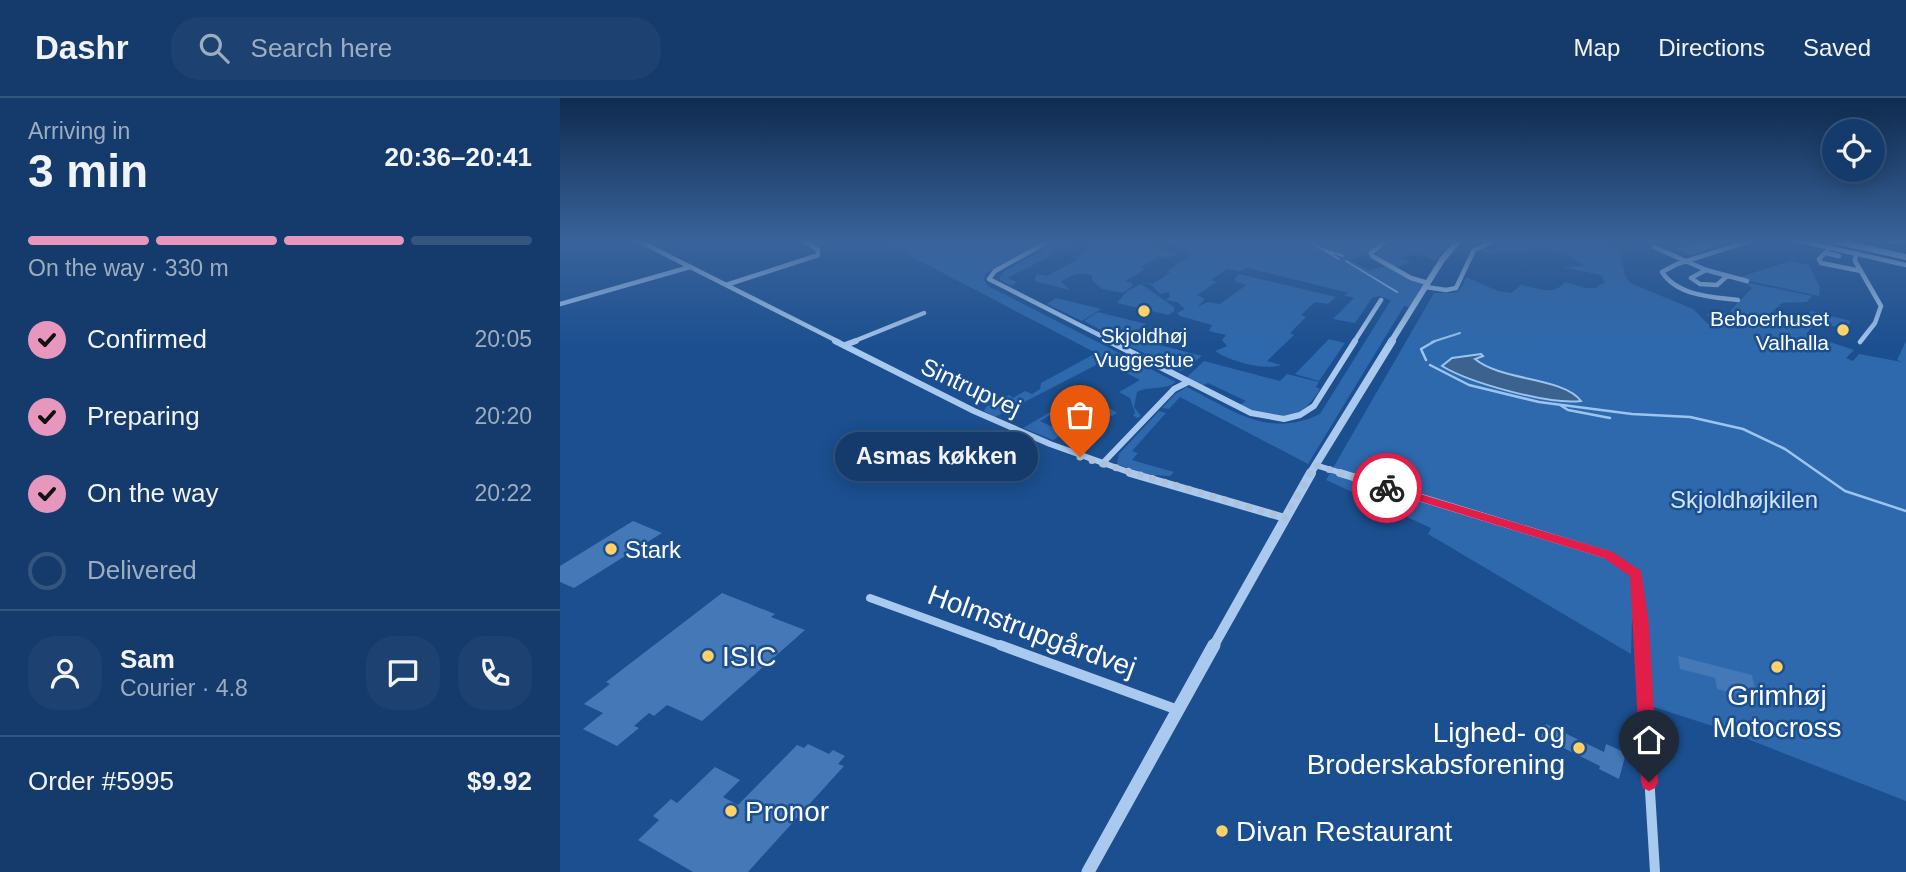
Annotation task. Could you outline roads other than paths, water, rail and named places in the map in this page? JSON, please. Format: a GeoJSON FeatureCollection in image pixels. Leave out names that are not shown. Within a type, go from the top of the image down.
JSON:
{"type":"FeatureCollection","features":[{"type":"Feature","properties":{"kind":"street"},"geometry":{"type":"LineString","coordinates":[[560,304],[658,276]]}},
{"type":"Feature","properties":{"kind":"street","name":"Sintrupvej"},"geometry":{"type":"LineString","coordinates":[[708,276],[974,411],[1102,464],[1285,518]]}},
{"type":"Feature","properties":{"kind":"street"},"geometry":{"type":"LineString","coordinates":[[726,285],[753,276]]}},
{"type":"Feature","properties":{"kind":"street"},"geometry":{"type":"LineString","coordinates":[[991,276],[989,279],[1188,382],[1260,417],[1283,419],[1300,416],[1314,406],[1381,300]]}},
{"type":"Feature","properties":{"kind":"street"},"geometry":{"type":"LineString","coordinates":[[1408,276],[1427,285],[1454,289],[1461,276]]}},
{"type":"Feature","properties":{"kind":"street"},"geometry":{"type":"LineString","coordinates":[[1088,872],[1315,465],[1433,276]]}},
{"type":"Feature","properties":{"kind":"street"},"geometry":{"type":"LineString","coordinates":[[1662,276],[1686,290],[1738,300]]}},
{"type":"Feature","properties":{"kind":"street"},"geometry":{"type":"LineString","coordinates":[[1695,276],[1691,278],[1700,284],[1717,285],[1727,276]]}},
{"type":"Feature","properties":{"kind":"street"},"geometry":{"type":"LineString","coordinates":[[1727,276],[1746,281]]}},
{"type":"Feature","properties":{"kind":"street"},"geometry":{"type":"LineString","coordinates":[[1860,342],[1875,323],[1881,306],[1864,276]]}},
{"type":"Feature","properties":{"kind":"street"},"geometry":{"type":"LineString","coordinates":[[845,345],[924,313]]}},
{"type":"Feature","properties":{"kind":"street"},"geometry":{"type":"LineString","coordinates":[[1102,464],[1174,389],[1188,382]]}},
{"type":"Feature","properties":{"kind":"street"},"geometry":{"type":"LineString","coordinates":[[1315,465],[1598,552],[1630,568],[1639,581],[1655,872]]}},
{"type":"Feature","properties":{"kind":"street","name":"Holmstrupgårdvej"},"geometry":{"type":"LineString","coordinates":[[870,598],[1178,710]]}},
{"type":"Feature","properties":{"kind":"waterway"},"geometry":{"type":"LineString","coordinates":[[1371,276],[1397,292]]}},
{"type":"Feature","properties":{"kind":"waterway"},"geometry":{"type":"LineString","coordinates":[[1435,341],[1460,333]]}},
{"type":"Feature","properties":{"kind":"waterway"},"geometry":{"type":"LineString","coordinates":[[1426,360],[1421,349],[1435,341]]}},
{"type":"Feature","properties":{"kind":"waterway"},"geometry":{"type":"LineString","coordinates":[[1430,365],[1469,385],[1539,402],[1632,414],[1690,417],[1743,429],[1785,449],[1845,491],[1906,511]]}},
{"type":"Feature","properties":{"kind":"waterway"},"geometry":{"type":"LineString","coordinates":[[1560,405],[1568,410],[1610,418]]}},
{"type":"Feature","properties":{"kind":"place","name":"Skjoldhøj Vuggestue"},"geometry":{"type":"Point","coordinates":[1144,311]}},
{"type":"Feature","properties":{"kind":"place","name":"Beboerhuset Valhalla"},"geometry":{"type":"Point","coordinates":[1843,330]}},
{"type":"Feature","properties":{"kind":"place","name":"Asmas køkken"},"geometry":{"type":"Point","coordinates":[1080,457]}},
{"type":"Feature","properties":{"kind":"place","name":"Stark"},"geometry":{"type":"Point","coordinates":[611,549]}},
{"type":"Feature","properties":{"kind":"place","name":"ISIC"},"geometry":{"type":"Point","coordinates":[708,656]}},
{"type":"Feature","properties":{"kind":"place","name":"Grimhøj Motocross"},"geometry":{"type":"Point","coordinates":[1777,667]}},
{"type":"Feature","properties":{"kind":"place","name":"Lighed- og Broderskabsforening"},"geometry":{"type":"Point","coordinates":[1579,748]}},
{"type":"Feature","properties":{"kind":"place","name":"Pronor"},"geometry":{"type":"Point","coordinates":[731,811]}},
{"type":"Feature","properties":{"kind":"place","name":"Divan Restaurant"},"geometry":{"type":"Point","coordinates":[1222,831]}},
{"type":"Feature","properties":{"kind":"park label","name":"Skjoldhøjkilen"},"geometry":{"type":"Point","coordinates":[1744,499]}}]}
